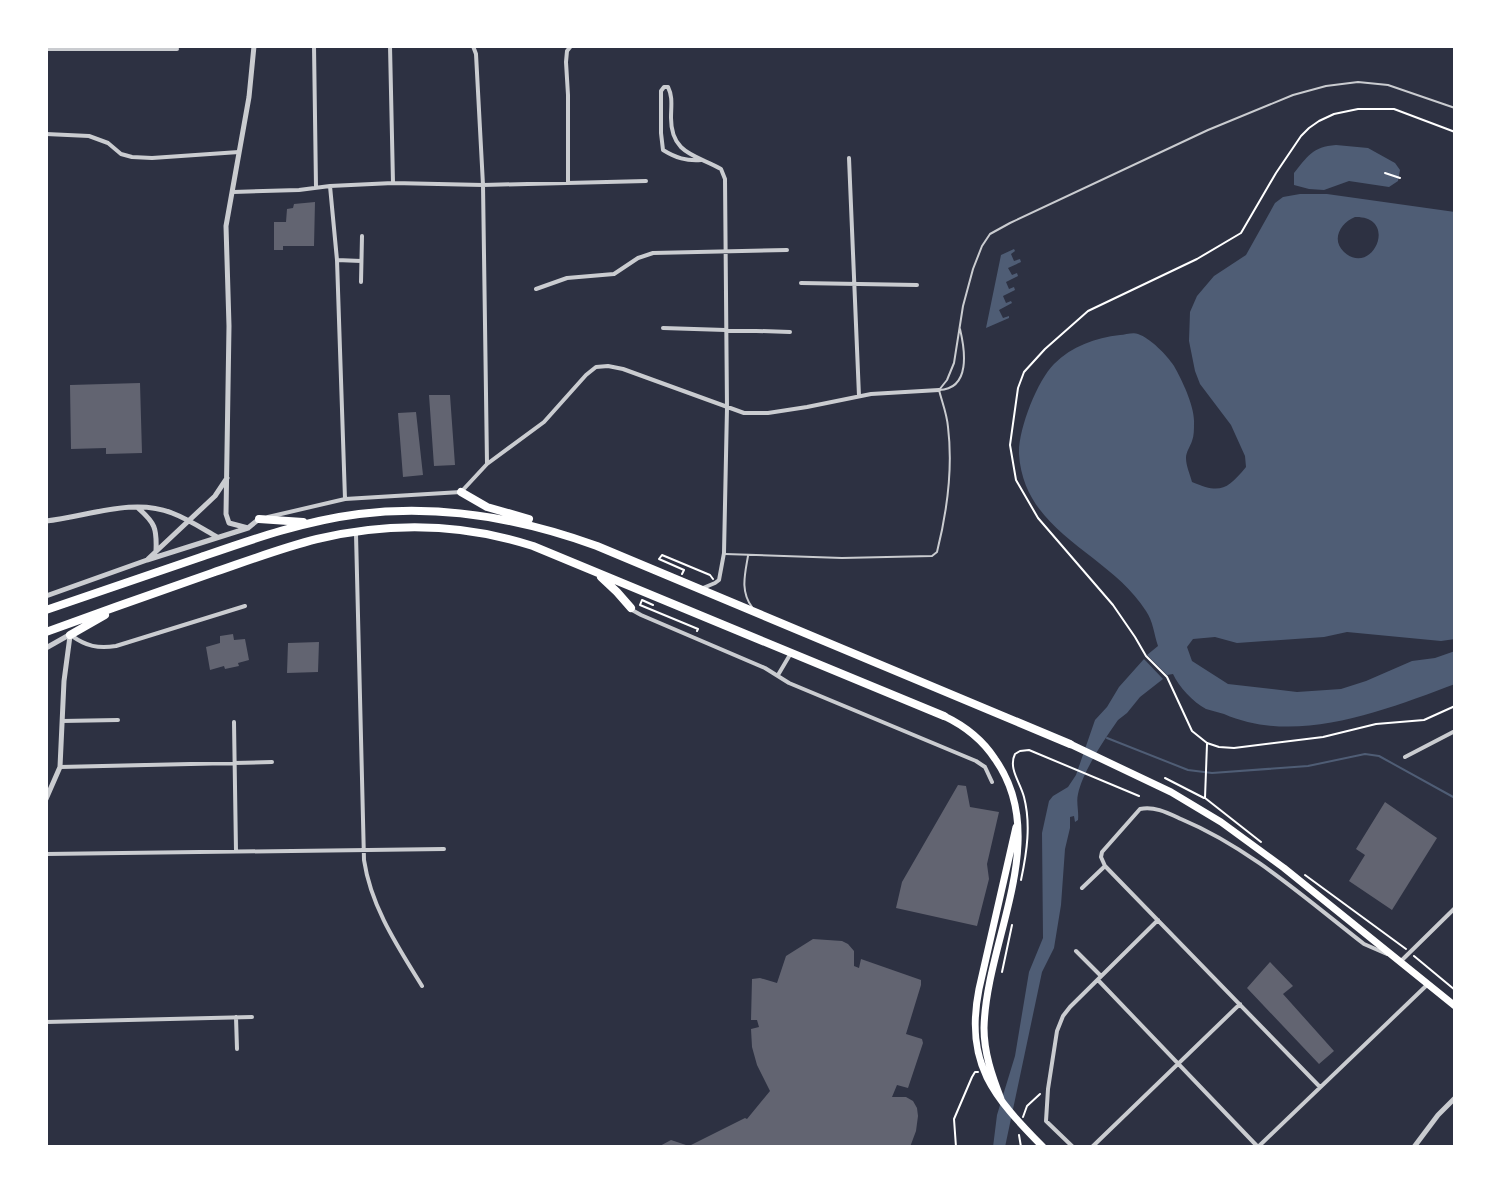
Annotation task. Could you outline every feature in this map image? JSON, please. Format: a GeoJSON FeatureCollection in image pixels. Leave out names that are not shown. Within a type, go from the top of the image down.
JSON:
{"type":"FeatureCollection","features":[{"type":"Feature","properties":{"kind":"highway"},"geometry":{"type":"LineString","coordinates":[[461,492],[487,507],[542,523],[1070,744]]}},
{"type":"Feature","properties":{"kind":"highway"},"geometry":{"type":"LineString","coordinates":[[46,610],[258,538],[312,522],[362,514],[431,511],[473,514],[539,527],[597,546]]}},
{"type":"Feature","properties":{"kind":"highway"},"geometry":{"type":"LineString","coordinates":[[259,519],[312,522]]}},
{"type":"Feature","properties":{"kind":"highway"},"geometry":{"type":"LineString","coordinates":[[46,632],[292,546],[356,532],[403,527],[450,528],[491,534],[533,546],[944,716]]}},
{"type":"Feature","properties":{"kind":"highway"},"geometry":{"type":"LineString","coordinates":[[594,572],[631,608]]}},
{"type":"Feature","properties":{"kind":"highway"},"geometry":{"type":"LineString","coordinates":[[70,635],[130,601]]}},
{"type":"Feature","properties":{"kind":"main road"},"geometry":{"type":"LineString","coordinates":[[944,716],[973,734],[993,755],[1010,785],[1018,817],[1016,865],[989,985],[984,1028],[986,1054],[1001,1099]]}},
{"type":"Feature","properties":{"kind":"main road"},"geometry":{"type":"LineString","coordinates":[[1070,744],[1171,792],[1231,829],[1455,1006]]}},
{"type":"Feature","properties":{"kind":"main road"},"geometry":{"type":"LineString","coordinates":[[1018,817],[977,999],[975,1033],[983,1072],[992,1088],[1023,1128],[1043,1147]]}},
{"type":"Feature","properties":{"kind":"street"},"geometry":{"type":"LineString","coordinates":[[248,528],[229,523],[226,514],[229,326],[226,226],[249,97],[254,46]]}},
{"type":"Feature","properties":{"kind":"street"},"geometry":{"type":"LineString","coordinates":[[314,46],[316,187]]}},
{"type":"Feature","properties":{"kind":"street"},"geometry":{"type":"LineString","coordinates":[[390,46],[393,183]]}},
{"type":"Feature","properties":{"kind":"street"},"geometry":{"type":"LineString","coordinates":[[473,46],[476,54],[483,185],[487,464]]}},
{"type":"Feature","properties":{"kind":"street"},"geometry":{"type":"LineString","coordinates":[[568,182],[566,62],[571,46]]}},
{"type":"Feature","properties":{"kind":"street"},"geometry":{"type":"LineString","coordinates":[[46,49],[177,49]]}},
{"type":"Feature","properties":{"kind":"street"},"geometry":{"type":"LineString","coordinates":[[700,589],[715,583],[721,573],[724,553],[727,408],[725,179],[721,169],[682,149],[675,139],[671,123],[672,95],[668,87],[664,87],[661,91],[663,150],[675,158],[701,160]]}},
{"type":"Feature","properties":{"kind":"street"},"geometry":{"type":"LineString","coordinates":[[46,134],[89,136],[132,157],[239,152]]}},
{"type":"Feature","properties":{"kind":"street"},"geometry":{"type":"LineString","coordinates":[[849,158],[859,397]]}},
{"type":"Feature","properties":{"kind":"street"},"geometry":{"type":"LineString","coordinates":[[231,192],[393,183],[483,185],[646,181]]}},
{"type":"Feature","properties":{"kind":"street"},"geometry":{"type":"LineString","coordinates":[[330,186],[337,260],[345,499]]}},
{"type":"Feature","properties":{"kind":"street"},"geometry":{"type":"LineString","coordinates":[[361,282],[362,236]]}},
{"type":"Feature","properties":{"kind":"street"},"geometry":{"type":"LineString","coordinates":[[536,289],[567,278],[614,274],[648,254],[787,250]]}},
{"type":"Feature","properties":{"kind":"street"},"geometry":{"type":"LineString","coordinates":[[337,260],[361,261]]}},
{"type":"Feature","properties":{"kind":"street"},"geometry":{"type":"LineString","coordinates":[[801,283],[917,285]]}},
{"type":"Feature","properties":{"kind":"street"},"geometry":{"type":"LineString","coordinates":[[663,328],[790,332]]}},
{"type":"Feature","properties":{"kind":"street"},"geometry":{"type":"LineString","coordinates":[[46,596],[248,528],[259,519],[345,499],[461,492],[487,464],[544,422],[596,367],[623,369],[744,413],[768,413],[859,397],[939,390]]}},
{"type":"Feature","properties":{"kind":"street"},"geometry":{"type":"LineString","coordinates":[[147,560],[215,496],[228,477]]}},
{"type":"Feature","properties":{"kind":"street"},"geometry":{"type":"LineString","coordinates":[[137,507],[154,525],[156,551]]}},
{"type":"Feature","properties":{"kind":"street"},"geometry":{"type":"LineString","coordinates":[[46,521],[137,507],[172,513],[218,537]]}},
{"type":"Feature","properties":{"kind":"street"},"geometry":{"type":"LineString","coordinates":[[356,532],[365,871],[374,900],[422,986]]}},
{"type":"Feature","properties":{"kind":"street"},"geometry":{"type":"LineString","coordinates":[[70,635],[88,645],[116,646],[245,606]]}},
{"type":"Feature","properties":{"kind":"street"},"geometry":{"type":"LineString","coordinates":[[631,608],[765,668],[789,683],[976,761],[985,767],[992,782]]}},
{"type":"Feature","properties":{"kind":"street"},"geometry":{"type":"LineString","coordinates":[[46,648],[70,635]]}},
{"type":"Feature","properties":{"kind":"street"},"geometry":{"type":"LineString","coordinates":[[46,799],[60,767],[64,681],[70,635]]}},
{"type":"Feature","properties":{"kind":"street"},"geometry":{"type":"LineString","coordinates":[[778,675],[792,653]]}},
{"type":"Feature","properties":{"kind":"street"},"geometry":{"type":"LineString","coordinates":[[62,721],[118,720]]}},
{"type":"Feature","properties":{"kind":"street"},"geometry":{"type":"LineString","coordinates":[[234,722],[236,851]]}},
{"type":"Feature","properties":{"kind":"street"},"geometry":{"type":"LineString","coordinates":[[1405,757],[1455,731]]}},
{"type":"Feature","properties":{"kind":"street"},"geometry":{"type":"LineString","coordinates":[[60,767],[272,762]]}},
{"type":"Feature","properties":{"kind":"street"},"geometry":{"type":"LineString","coordinates":[[1320,1087],[1105,866],[1101,857],[1104,848],[1140,809],[1158,809],[1233,845],[1364,944],[1397,960],[1410,953],[1455,908]]}},
{"type":"Feature","properties":{"kind":"street"},"geometry":{"type":"LineString","coordinates":[[46,854],[444,849]]}},
{"type":"Feature","properties":{"kind":"street"},"geometry":{"type":"LineString","coordinates":[[1082,888],[1105,866]]}},
{"type":"Feature","properties":{"kind":"street"},"geometry":{"type":"LineString","coordinates":[[1073,1147],[1046,1121],[1059,1024],[1070,1007],[1158,920]]}},
{"type":"Feature","properties":{"kind":"street"},"geometry":{"type":"LineString","coordinates":[[1076,951],[1258,1147],[1428,984]]}},
{"type":"Feature","properties":{"kind":"street"},"geometry":{"type":"LineString","coordinates":[[1092,1147],[1240,1004]]}},
{"type":"Feature","properties":{"kind":"street"},"geometry":{"type":"LineString","coordinates":[[236,1017],[237,1049]]}},
{"type":"Feature","properties":{"kind":"street"},"geometry":{"type":"LineString","coordinates":[[46,1022],[252,1017]]}},
{"type":"Feature","properties":{"kind":"street"},"geometry":{"type":"LineString","coordinates":[[1414,1147],[1455,1098]]}},
{"type":"Feature","properties":{"kind":"lane"},"geometry":{"type":"LineString","coordinates":[[939,390],[954,363],[959,323],[973,269],[990,234],[1208,130],[1293,95],[1326,86],[1358,82],[1388,85],[1455,108]]}},
{"type":"Feature","properties":{"kind":"lane"},"geometry":{"type":"LineString","coordinates":[[939,390],[958,383],[964,368],[959,323]]}},
{"type":"Feature","properties":{"kind":"lane"},"geometry":{"type":"LineString","coordinates":[[724,553],[892,558],[932,556],[937,552],[944,527],[950,453],[947,420],[939,390]]}},
{"type":"Feature","properties":{"kind":"lane"},"geometry":{"type":"LineString","coordinates":[[749,555],[745,594],[758,613]]}},
{"type":"Feature","properties":{"kind":"path"},"geometry":{"type":"LineString","coordinates":[[1455,132],[1394,109],[1358,109],[1319,121],[1301,136],[1241,233],[1197,259],[1088,311],[1045,349],[1024,372],[1018,388],[1010,445],[1016,480],[1038,518],[1113,605],[1146,656],[1167,677],[1192,731],[1207,743],[1234,748],[1323,737],[1376,724],[1424,720],[1455,706]]}},
{"type":"Feature","properties":{"kind":"path"},"geometry":{"type":"LineString","coordinates":[[1385,173],[1400,178]]}},
{"type":"Feature","properties":{"kind":"path"},"geometry":{"type":"LineString","coordinates":[[678,583],[684,570],[659,559],[662,555],[710,575],[715,583]]}},
{"type":"Feature","properties":{"kind":"path"},"geometry":{"type":"LineString","coordinates":[[654,605],[642,600],[640,605],[698,629],[693,637]]}},
{"type":"Feature","properties":{"kind":"path"},"geometry":{"type":"LineString","coordinates":[[1205,798],[1207,743]]}},
{"type":"Feature","properties":{"kind":"path"},"geometry":{"type":"LineString","coordinates":[[1073,768],[1139,796]]}},
{"type":"Feature","properties":{"kind":"path"},"geometry":{"type":"LineString","coordinates":[[1165,778],[1205,798],[1260,841]]}},
{"type":"Feature","properties":{"kind":"path"},"geometry":{"type":"LineString","coordinates":[[1306,876],[1455,990]]}},
{"type":"Feature","properties":{"kind":"path"},"geometry":{"type":"LineString","coordinates":[[956,1147],[954,1119],[975,1072],[983,1072]]}},
{"type":"Feature","properties":{"kind":"path"},"geometry":{"type":"LineString","coordinates":[[1022,1120],[1027,1106],[1048,1089]]}},
{"type":"Feature","properties":{"kind":"path"},"geometry":{"type":"LineString","coordinates":[[1021,1147],[1023,1128]]}},
{"type":"Feature","properties":{"kind":"water"},"geometry":{"type":"Polygon","coordinates":[[[1336,145],[1368,148],[1395,163],[1400,170],[1398,181],[1389,187],[1349,181],[1324,190],[1294,185],[1294,173],[1307,157],[1316,150],[1336,145]]]}},
{"type":"Feature","properties":{"kind":"water"},"geometry":{"type":"Polygon","coordinates":[[[1327,194],[1455,212],[1455,639],[1441,641],[1347,632],[1324,637],[1237,643],[1215,637],[1193,639],[1187,647],[1192,661],[1228,684],[1297,692],[1341,689],[1412,661],[1455,651],[1455,684],[1341,721],[1281,726],[1252,723],[1206,709],[1187,694],[1173,674],[1167,675],[1147,655],[1158,646],[1146,611],[1130,591],[1070,540],[1036,504],[1024,481],[1019,454],[1030,406],[1054,364],[1084,344],[1136,333],[1153,343],[1167,357],[1187,394],[1194,417],[1193,437],[1186,458],[1192,482],[1216,489],[1233,481],[1246,467],[1245,456],[1231,425],[1200,384],[1195,371],[1189,341],[1190,312],[1197,296],[1214,276],[1246,255],[1275,203],[1283,197],[1327,194]],[[1355,217],[1345,223],[1339,232],[1340,247],[1354,258],[1364,257],[1377,244],[1379,234],[1369,219],[1355,217]]]}},
{"type":"Feature","properties":{"kind":"water"},"geometry":{"type":"Polygon","coordinates":[[[1014,249],[1011,254],[1014,261],[1020,259],[1021,262],[1008,268],[1012,275],[1017,273],[1018,276],[1006,282],[1009,289],[1014,287],[1015,290],[1003,296],[1006,303],[1012,303],[999,310],[1003,318],[1009,318],[986,328],[1001,255],[1014,249]]]}},
{"type":"Feature","properties":{"kind":"water"},"geometry":{"type":"Polygon","coordinates":[[[1144,659],[1163,679],[1118,720],[1084,776],[1077,797],[1078,820],[1075,822],[1074,816],[1070,817],[1054,948],[1042,972],[1005,1147],[993,1147],[997,1115],[1015,1056],[1029,972],[1043,938],[1042,833],[1049,801],[1068,787],[1076,775],[1095,720],[1144,659]]]}},
{"type":"Feature","properties":{"kind":"building"},"geometry":{"type":"Polygon","coordinates":[[[315,202],[314,246],[283,246],[283,250],[274,250],[274,222],[286,222],[287,209],[293,208],[294,204],[315,202]]]}},
{"type":"Feature","properties":{"kind":"building"},"geometry":{"type":"Polygon","coordinates":[[[140,383],[142,453],[106,454],[106,448],[71,449],[70,385],[140,383]]]}},
{"type":"Feature","properties":{"kind":"building"},"geometry":{"type":"Polygon","coordinates":[[[429,395],[450,395],[455,465],[434,466],[429,395]]]}},
{"type":"Feature","properties":{"kind":"building"},"geometry":{"type":"Polygon","coordinates":[[[416,412],[423,475],[403,477],[398,413],[416,412]]]}},
{"type":"Feature","properties":{"kind":"building"},"geometry":{"type":"Polygon","coordinates":[[[233,634],[234,640],[245,639],[249,660],[238,663],[239,666],[210,670],[206,647],[220,643],[220,636],[233,634]]]}},
{"type":"Feature","properties":{"kind":"building"},"geometry":{"type":"Polygon","coordinates":[[[319,642],[318,672],[287,673],[288,643],[319,642]]]}},
{"type":"Feature","properties":{"kind":"building"},"geometry":{"type":"Polygon","coordinates":[[[958,785],[966,786],[970,807],[999,812],[987,864],[989,879],[977,926],[896,908],[902,882],[958,785]]]}},
{"type":"Feature","properties":{"kind":"building"},"geometry":{"type":"Polygon","coordinates":[[[1385,802],[1437,838],[1392,910],[1349,881],[1365,855],[1356,849],[1385,802]]]}},
{"type":"Feature","properties":{"kind":"building"},"geometry":{"type":"Polygon","coordinates":[[[813,939],[848,944],[854,951],[854,966],[859,968],[861,959],[921,980],[906,1034],[922,1039],[923,1043],[908,1088],[897,1085],[892,1097],[906,1097],[917,1108],[916,1131],[910,1147],[658,1147],[671,1140],[689,1146],[747,1119],[770,1091],[752,1047],[751,1029],[759,1027],[757,1020],[751,1020],[752,979],[777,983],[786,956],[813,939]]]}},
{"type":"Feature","properties":{"kind":"building"},"geometry":{"type":"Polygon","coordinates":[[[1270,962],[1293,986],[1283,994],[1334,1051],[1319,1064],[1247,988],[1270,962]]]}},
{"type":"Feature","properties":{"kind":"waterway"},"geometry":{"type":"LineString","coordinates":[[1107,738],[1188,770],[1212,773],[1308,766],[1365,754],[1379,756],[1455,798]]}}]}
